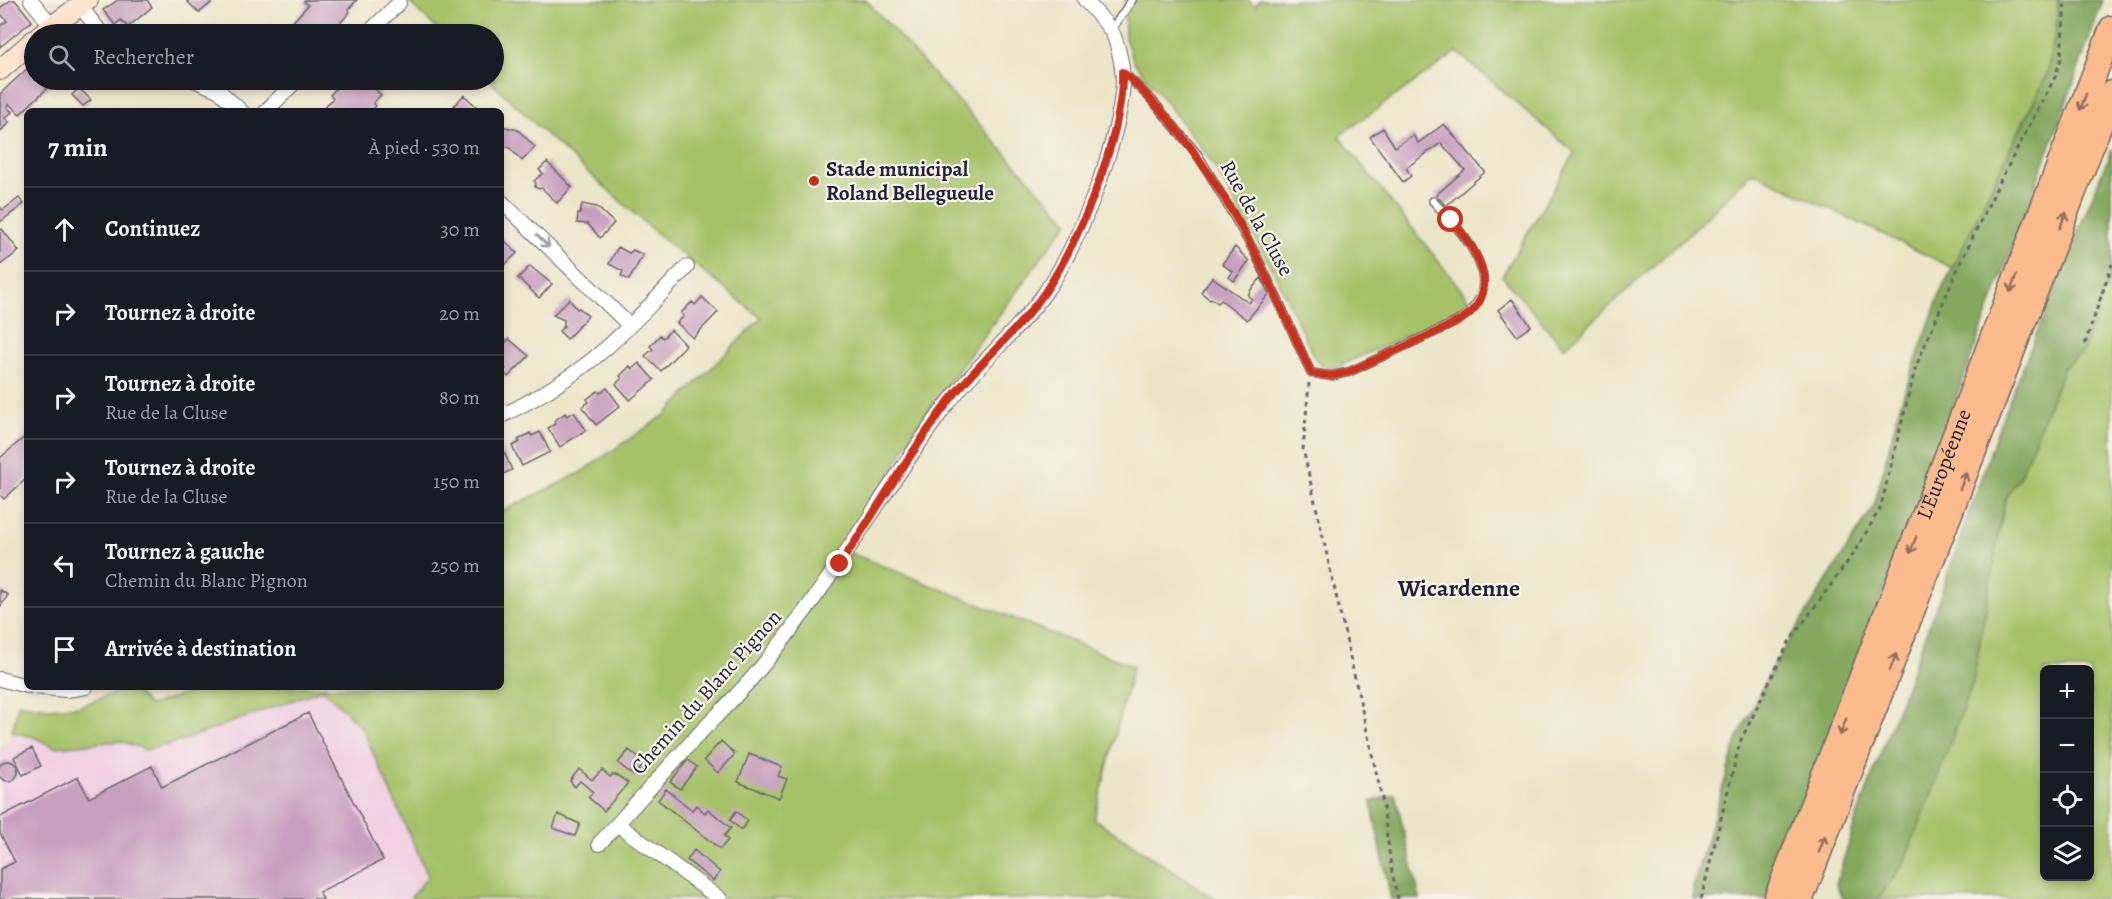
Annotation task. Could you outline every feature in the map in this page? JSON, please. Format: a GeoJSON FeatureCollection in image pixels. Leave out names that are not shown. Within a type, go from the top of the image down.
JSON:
{"type":"FeatureCollection","features":[{"type":"Feature","properties":{"kind":"highway","name":"L'Européenne"},"geometry":{"type":"LineString","coordinates":[[1776,899],[2112,28]]}},
{"type":"Feature","properties":{"kind":"highway","name":"L'Européenne"},"geometry":{"type":"LineString","coordinates":[[1801,899],[2112,93]]}},
{"type":"Feature","properties":{"kind":"main road"},"geometry":{"type":"LineString","coordinates":[[54,24],[84,3]]}},
{"type":"Feature","properties":{"kind":"main road"},"geometry":{"type":"LineString","coordinates":[[0,70],[24,49]]}},
{"type":"Feature","properties":{"kind":"street"},"geometry":{"type":"LineString","coordinates":[[31,0],[43,24]]}},
{"type":"Feature","properties":{"kind":"street"},"geometry":{"type":"LineString","coordinates":[[1085,0],[1111,30],[1115,38],[1122,72]]}},
{"type":"Feature","properties":{"kind":"street"},"geometry":{"type":"LineString","coordinates":[[84,3],[96,24]]}},
{"type":"Feature","properties":{"kind":"street"},"geometry":{"type":"LineString","coordinates":[[377,24],[399,3]]}},
{"type":"Feature","properties":{"kind":"street","name":"Chemin du Blanc Pignon"},"geometry":{"type":"LineString","coordinates":[[598,844],[763,666],[840,564],[925,434],[950,400],[1024,319],[1045,292],[1077,233],[1103,169],[1117,120],[1122,72]]}},
{"type":"Feature","properties":{"kind":"street"},"geometry":{"type":"LineString","coordinates":[[218,90],[238,108]]}},
{"type":"Feature","properties":{"kind":"street"},"geometry":{"type":"LineString","coordinates":[[269,108],[287,90]]}},
{"type":"Feature","properties":{"kind":"street"},"geometry":{"type":"LineString","coordinates":[[504,204],[629,326]]}},
{"type":"Feature","properties":{"kind":"street"},"geometry":{"type":"LineString","coordinates":[[504,414],[537,398],[579,370],[606,348],[687,267]]}},
{"type":"Feature","properties":{"kind":"street"},"geometry":{"type":"LineString","coordinates":[[0,679],[24,685]]}},
{"type":"Feature","properties":{"kind":"street"},"geometry":{"type":"LineString","coordinates":[[617,824],[720,899]]}},
{"type":"Feature","properties":{"kind":"lane"},"geometry":{"type":"LineString","coordinates":[[1111,30],[1132,0]]}},
{"type":"Feature","properties":{"kind":"lane","name":"Rue de la Cluse"},"geometry":{"type":"LineString","coordinates":[[1122,72],[1152,100],[1198,155],[1255,253],[1311,373]]}},
{"type":"Feature","properties":{"kind":"lane"},"geometry":{"type":"LineString","coordinates":[[1311,373],[1331,376],[1349,372],[1454,323],[1472,311],[1479,300],[1484,279],[1481,266],[1458,228],[1433,201]]}},
{"type":"Feature","properties":{"kind":"path"},"geometry":{"type":"LineString","coordinates":[[1701,899],[1740,742],[1789,642],[1854,553],[1881,509],[1916,366],[1957,270],[1997,187],[2055,77],[2061,59],[2065,0]]}},
{"type":"Feature","properties":{"kind":"path"},"geometry":{"type":"LineString","coordinates":[[2085,344],[2112,264]]}},
{"type":"Feature","properties":{"kind":"path"},"geometry":{"type":"LineString","coordinates":[[1311,373],[1304,448],[1382,798],[1392,873],[1398,899]]}},
{"type":"Feature","properties":{"kind":"shaded area"},"geometry":{"type":"Polygon","coordinates":[[[324,690],[362,728],[428,876],[411,897],[412,899],[0,899],[0,746],[8,744],[12,732],[33,737],[55,747],[121,741],[146,750],[181,741],[324,690]]]}},
{"type":"Feature","properties":{"kind":"green space"},"geometry":{"type":"Polygon","coordinates":[[[407,0],[866,0],[1068,222],[914,430],[872,508],[843,550],[1133,666],[1094,819],[1215,899],[412,899],[411,897],[428,876],[362,728],[324,690],[504,690],[504,511],[578,474],[666,414],[761,318],[657,234],[500,90],[504,90],[504,24],[432,24],[407,0]]]}},
{"type":"Feature","properties":{"kind":"green space"},"geometry":{"type":"Polygon","coordinates":[[[1125,0],[1248,0],[1255,6],[1260,0],[2058,0],[2056,30],[2047,74],[1993,183],[1957,270],[1753,172],[1564,348],[1502,276],[1575,153],[1457,52],[1339,136],[1470,301],[1458,312],[1438,322],[1337,367],[1326,367],[1314,357],[1274,272],[1216,169],[1134,62],[1125,38],[1125,0]]]}},
{"type":"Feature","properties":{"kind":"green space"},"geometry":{"type":"Polygon","coordinates":[[[2058,0],[2103,0],[1816,772],[1766,899],[1693,899],[1693,886],[1737,740],[1774,664],[1874,506],[1900,405],[1940,293],[2047,74],[2056,30],[2058,0]]]}},
{"type":"Feature","properties":{"kind":"green space"},"geometry":{"type":"Polygon","coordinates":[[[2112,148],[2112,269],[2083,352],[2064,367],[2020,476],[2005,499],[1973,681],[1903,864],[1878,899],[1843,899],[1836,884],[1856,819],[1940,596],[2001,421],[2112,148]]]}},
{"type":"Feature","properties":{"kind":"green space"},"geometry":{"type":"Polygon","coordinates":[[[2112,269],[2112,899],[1878,899],[1903,864],[1973,681],[2005,499],[2020,476],[2064,367],[2083,352],[2112,269]]]}},
{"type":"Feature","properties":{"kind":"green space"},"geometry":{"type":"Polygon","coordinates":[[[123,690],[134,690],[149,706],[197,690],[320,690],[181,741],[146,750],[121,741],[55,747],[33,737],[12,732],[19,703],[47,708],[80,706],[123,690]]]}},
{"type":"Feature","properties":{"kind":"green space"},"geometry":{"type":"Polygon","coordinates":[[[1395,794],[1420,899],[1391,899],[1371,802],[1395,794]]]}},
{"type":"Feature","properties":{"kind":"building"},"geometry":{"type":"Polygon","coordinates":[[[11,0],[15,0],[32,21],[24,24],[24,28],[0,47],[0,26],[7,21],[0,13],[0,8],[11,0]]]}},
{"type":"Feature","properties":{"kind":"building"},"geometry":{"type":"Polygon","coordinates":[[[118,0],[147,0],[152,7],[132,24],[125,24],[121,20],[114,24],[103,10],[118,0]]]}},
{"type":"Feature","properties":{"kind":"building"},"geometry":{"type":"Polygon","coordinates":[[[186,0],[209,0],[211,3],[199,13],[186,0]]]}},
{"type":"Feature","properties":{"kind":"building"},"geometry":{"type":"Polygon","coordinates":[[[306,0],[357,0],[339,24],[291,24],[308,5],[304,2],[306,0]]]}},
{"type":"Feature","properties":{"kind":"building"},"geometry":{"type":"Polygon","coordinates":[[[24,71],[24,90],[45,90],[20,114],[9,104],[7,107],[12,112],[5,118],[9,122],[0,132],[0,94],[24,71]]]}},
{"type":"Feature","properties":{"kind":"building"},"geometry":{"type":"Polygon","coordinates":[[[77,90],[81,90],[91,100],[83,106],[72,95],[77,90]]]}},
{"type":"Feature","properties":{"kind":"building"},"geometry":{"type":"Polygon","coordinates":[[[335,90],[376,90],[381,95],[373,103],[376,106],[374,108],[324,108],[333,98],[330,95],[335,90]]]}},
{"type":"Feature","properties":{"kind":"building"},"geometry":{"type":"Polygon","coordinates":[[[464,95],[478,108],[452,108],[464,95]]]}},
{"type":"Feature","properties":{"kind":"building"},"geometry":{"type":"Polygon","coordinates":[[[1444,124],[1485,172],[1446,206],[1436,195],[1465,170],[1441,143],[1406,168],[1411,176],[1403,182],[1370,137],[1383,128],[1395,147],[1413,135],[1418,143],[1444,124]]]}},
{"type":"Feature","properties":{"kind":"building"},"geometry":{"type":"Polygon","coordinates":[[[505,127],[518,130],[535,147],[522,161],[509,147],[504,147],[505,127]]]}},
{"type":"Feature","properties":{"kind":"building"},"geometry":{"type":"Polygon","coordinates":[[[547,162],[572,187],[557,203],[542,188],[535,187],[534,181],[543,173],[539,170],[547,162]]]}},
{"type":"Feature","properties":{"kind":"building"},"geometry":{"type":"Polygon","coordinates":[[[19,198],[24,204],[0,222],[0,207],[3,210],[19,198]]]}},
{"type":"Feature","properties":{"kind":"building"},"geometry":{"type":"Polygon","coordinates":[[[582,204],[597,207],[614,223],[600,238],[588,224],[577,223],[582,204]]]}},
{"type":"Feature","properties":{"kind":"building"},"geometry":{"type":"Polygon","coordinates":[[[2,229],[19,251],[0,265],[0,230],[2,229]]]}},
{"type":"Feature","properties":{"kind":"building"},"geometry":{"type":"Polygon","coordinates":[[[504,240],[517,253],[504,266],[504,240]]]}},
{"type":"Feature","properties":{"kind":"building"},"geometry":{"type":"Polygon","coordinates":[[[618,247],[629,253],[633,250],[643,255],[629,280],[621,276],[623,271],[609,264],[618,247]]]}},
{"type":"Feature","properties":{"kind":"building"},"geometry":{"type":"Polygon","coordinates":[[[1235,247],[1249,261],[1234,281],[1229,277],[1233,272],[1222,264],[1235,247]]]}},
{"type":"Feature","properties":{"kind":"building"},"geometry":{"type":"Polygon","coordinates":[[[530,266],[552,284],[539,298],[518,278],[530,266]]]}},
{"type":"Feature","properties":{"kind":"building"},"geometry":{"type":"Polygon","coordinates":[[[1212,277],[1249,303],[1252,299],[1248,296],[1250,291],[1261,278],[1269,294],[1247,320],[1221,300],[1218,303],[1211,298],[1210,300],[1201,292],[1212,277]]]}},
{"type":"Feature","properties":{"kind":"building"},"geometry":{"type":"Polygon","coordinates":[[[702,297],[718,312],[693,338],[677,323],[684,316],[681,313],[692,302],[695,305],[702,297]]]}},
{"type":"Feature","properties":{"kind":"building"},"geometry":{"type":"Polygon","coordinates":[[[569,299],[577,309],[579,308],[588,316],[567,339],[559,331],[564,326],[564,320],[553,315],[569,299]]]}},
{"type":"Feature","properties":{"kind":"building"},"geometry":{"type":"Polygon","coordinates":[[[1512,299],[1531,326],[1517,336],[1498,310],[1512,299]]]}},
{"type":"Feature","properties":{"kind":"building"},"geometry":{"type":"Polygon","coordinates":[[[671,330],[686,345],[661,371],[645,356],[653,349],[650,346],[660,335],[663,338],[671,330]]]}},
{"type":"Feature","properties":{"kind":"building"},"geometry":{"type":"Polygon","coordinates":[[[509,339],[529,356],[508,377],[504,373],[506,369],[504,367],[504,344],[509,339]]]}},
{"type":"Feature","properties":{"kind":"building"},"geometry":{"type":"Polygon","coordinates":[[[639,363],[654,380],[630,400],[616,384],[630,366],[632,369],[639,363]]]}},
{"type":"Feature","properties":{"kind":"building"},"geometry":{"type":"Polygon","coordinates":[[[607,388],[620,406],[596,425],[582,407],[589,402],[587,399],[607,388]]]}},
{"type":"Feature","properties":{"kind":"building"},"geometry":{"type":"Polygon","coordinates":[[[574,412],[586,430],[560,447],[548,428],[565,413],[567,416],[574,412]]]}},
{"type":"Feature","properties":{"kind":"building"},"geometry":{"type":"Polygon","coordinates":[[[540,432],[550,452],[522,466],[512,446],[530,433],[532,436],[540,432]]]}},
{"type":"Feature","properties":{"kind":"building"},"geometry":{"type":"Polygon","coordinates":[[[24,438],[24,481],[4,499],[0,495],[0,458],[24,438]]]}},
{"type":"Feature","properties":{"kind":"building"},"geometry":{"type":"Polygon","coordinates":[[[504,452],[512,470],[504,474],[504,452]]]}},
{"type":"Feature","properties":{"kind":"building"},"geometry":{"type":"Polygon","coordinates":[[[0,590],[8,595],[0,607],[0,590]]]}},
{"type":"Feature","properties":{"kind":"building"},"geometry":{"type":"Polygon","coordinates":[[[308,713],[383,860],[319,892],[323,899],[0,899],[0,869],[15,862],[0,833],[0,817],[78,777],[89,798],[152,766],[162,787],[308,713]]]}},
{"type":"Feature","properties":{"kind":"building"},"geometry":{"type":"Polygon","coordinates":[[[721,741],[735,754],[718,773],[704,760],[721,741]]]}},
{"type":"Feature","properties":{"kind":"building"},"geometry":{"type":"Polygon","coordinates":[[[32,748],[41,766],[23,775],[14,757],[32,748]]]}},
{"type":"Feature","properties":{"kind":"building"},"geometry":{"type":"Polygon","coordinates":[[[629,750],[645,763],[634,776],[618,763],[629,750]]]}},
{"type":"Feature","properties":{"kind":"building"},"geometry":{"type":"Polygon","coordinates":[[[749,754],[782,767],[778,776],[787,779],[779,798],[738,782],[749,754]]]}},
{"type":"Feature","properties":{"kind":"building"},"geometry":{"type":"Polygon","coordinates":[[[688,760],[697,767],[680,789],[670,782],[688,760]]]}},
{"type":"Feature","properties":{"kind":"building"},"geometry":{"type":"Polygon","coordinates":[[[4,762],[12,762],[17,767],[17,775],[12,780],[4,780],[-1,775],[-1,767],[4,762]]]}},
{"type":"Feature","properties":{"kind":"building"},"geometry":{"type":"Polygon","coordinates":[[[579,769],[592,780],[602,770],[610,777],[616,775],[628,783],[604,811],[588,797],[593,792],[580,781],[575,787],[570,781],[579,769]]]}},
{"type":"Feature","properties":{"kind":"building"},"geometry":{"type":"Polygon","coordinates":[[[666,789],[692,810],[696,805],[705,813],[708,809],[731,828],[724,836],[728,840],[720,849],[658,800],[666,789]]]}},
{"type":"Feature","properties":{"kind":"building"},"geometry":{"type":"Polygon","coordinates":[[[736,811],[748,821],[741,830],[730,820],[736,811]]]}},
{"type":"Feature","properties":{"kind":"building"},"geometry":{"type":"Polygon","coordinates":[[[558,814],[580,824],[575,836],[553,828],[558,814]]]}},
{"type":"Feature","properties":{"kind":"building"},"geometry":{"type":"Polygon","coordinates":[[[694,850],[720,872],[713,881],[687,860],[694,850]]]}},
{"type":"Feature","properties":{"kind":"place","name":"Stade municipal Roland Bellegueule"},"geometry":{"type":"Point","coordinates":[814,181]}},
{"type":"Feature","properties":{"kind":"district","name":"Wicardenne"},"geometry":{"type":"Point","coordinates":[1459,588]}},
{"type":"Feature","properties":{"kind":"route"},"geometry":{"type":"LineString","coordinates":[[840,564],[941,411],[1024,319],[1060,268],[1082,224],[1103,169],[1117,120],[1123,81],[1122,72],[1152,100],[1198,155],[1255,253],[1311,373],[1331,376],[1349,372],[1454,323],[1472,311],[1483,292],[1483,272],[1472,249],[1451,220]]}}]}
